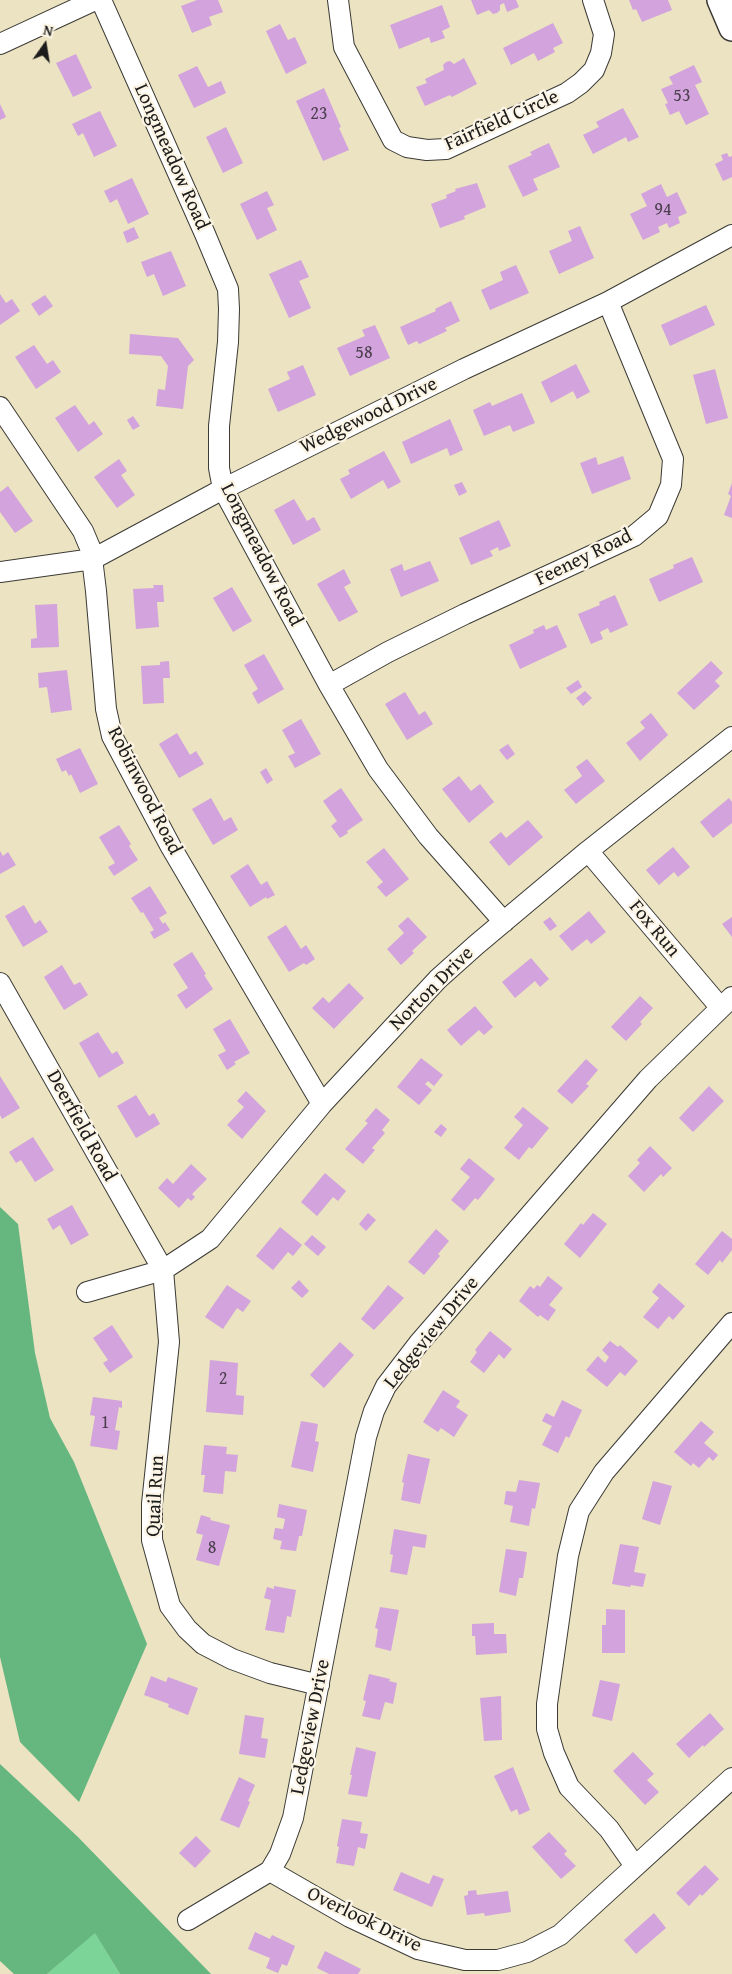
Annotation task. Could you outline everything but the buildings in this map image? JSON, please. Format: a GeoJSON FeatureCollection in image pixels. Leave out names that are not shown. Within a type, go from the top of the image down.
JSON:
{"type":"FeatureCollection","features":[{"type":"Feature","properties":{"kind":"main road"},"geometry":{"type":"LineString","coordinates":[[720,0],[732,28]]}},
{"type":"Feature","properties":{"kind":"street"},"geometry":{"type":"LineString","coordinates":[[0,44],[95,0]]}},
{"type":"Feature","properties":{"kind":"street","name":"Longmeadow Road"},"geometry":{"type":"LineString","coordinates":[[101,0],[228,289],[228,342],[219,426],[219,468],[223,488],[329,685],[378,769],[428,836],[504,922]]}},
{"type":"Feature","properties":{"kind":"street","name":"Fairfield Circle"},"geometry":{"type":"LineString","coordinates":[[338,0],[344,47],[394,140],[407,147],[427,150],[446,149],[567,92],[581,83],[594,70],[601,53],[604,34],[594,0]]}},
{"type":"Feature","properties":{"kind":"street","name":"Wedgewood Drive"},"geometry":{"type":"LineString","coordinates":[[0,572],[93,559],[223,488],[464,369],[608,302],[732,235]]}},
{"type":"Feature","properties":{"kind":"street","name":"Feeney Road"},"geometry":{"type":"LineString","coordinates":[[329,685],[388,652],[457,618],[634,536],[658,516],[671,486],[673,459],[608,302]]}},
{"type":"Feature","properties":{"kind":"street","name":"Robinwood Road"},"geometry":{"type":"LineString","coordinates":[[0,407],[83,531],[93,559],[106,709],[112,736],[171,847],[322,1104]]}},
{"type":"Feature","properties":{"kind":"street","name":"Norton Drive"},"geometry":{"type":"LineString","coordinates":[[87,1292],[162,1270],[210,1239],[322,1104],[438,979],[588,851],[732,737]]}},
{"type":"Feature","properties":{"kind":"street","name":"Fox Run"},"geometry":{"type":"LineString","coordinates":[[588,851],[726,1002]]}},
{"type":"Feature","properties":{"kind":"street","name":"Deerfield Road"},"geometry":{"type":"LineString","coordinates":[[0,983],[162,1270]]}},
{"type":"Feature","properties":{"kind":"street","name":"Ledgeview Drive"},"geometry":{"type":"LineString","coordinates":[[270,1871],[280,1854],[293,1818],[366,1437],[374,1411],[386,1386],[419,1343],[648,1079],[726,1002]]}},
{"type":"Feature","properties":{"kind":"street","name":"Quail Run"},"geometry":{"type":"LineString","coordinates":[[162,1270],[169,1342],[152,1504],[152,1540],[170,1606],[187,1629],[202,1644],[232,1659],[270,1673],[319,1685]]}},
{"type":"Feature","properties":{"kind":"street"},"geometry":{"type":"LineString","coordinates":[[636,1866],[609,1830],[569,1787],[554,1753],[547,1729],[547,1704],[568,1556],[579,1511],[604,1472],[732,1323]]}},
{"type":"Feature","properties":{"kind":"street","name":"Overlook Drive"},"geometry":{"type":"LineString","coordinates":[[270,1871],[350,1917],[418,1950],[465,1960],[498,1960],[527,1952],[560,1935],[732,1778]]}},
{"type":"Feature","properties":{"kind":"street"},"geometry":{"type":"LineString","coordinates":[[188,1920],[270,1871]]}},
{"type":"Feature","properties":{"kind":"green space"},"geometry":{"type":"Polygon","coordinates":[[[0,1207],[18,1224],[35,1353],[50,1418],[74,1462],[147,1644],[79,1802],[20,1742],[0,1657],[0,1207]]]}},
{"type":"Feature","properties":{"kind":"green space"},"geometry":{"type":"Polygon","coordinates":[[[0,1764],[78,1837],[211,1974],[120,1974],[95,1933],[47,1974],[14,1974],[0,1961],[0,1764]]]}},
{"type":"Feature","properties":{"kind":"green space"},"geometry":{"type":"Polygon","coordinates":[[[95,1932],[120,1974],[47,1974],[95,1932]]]}}]}
